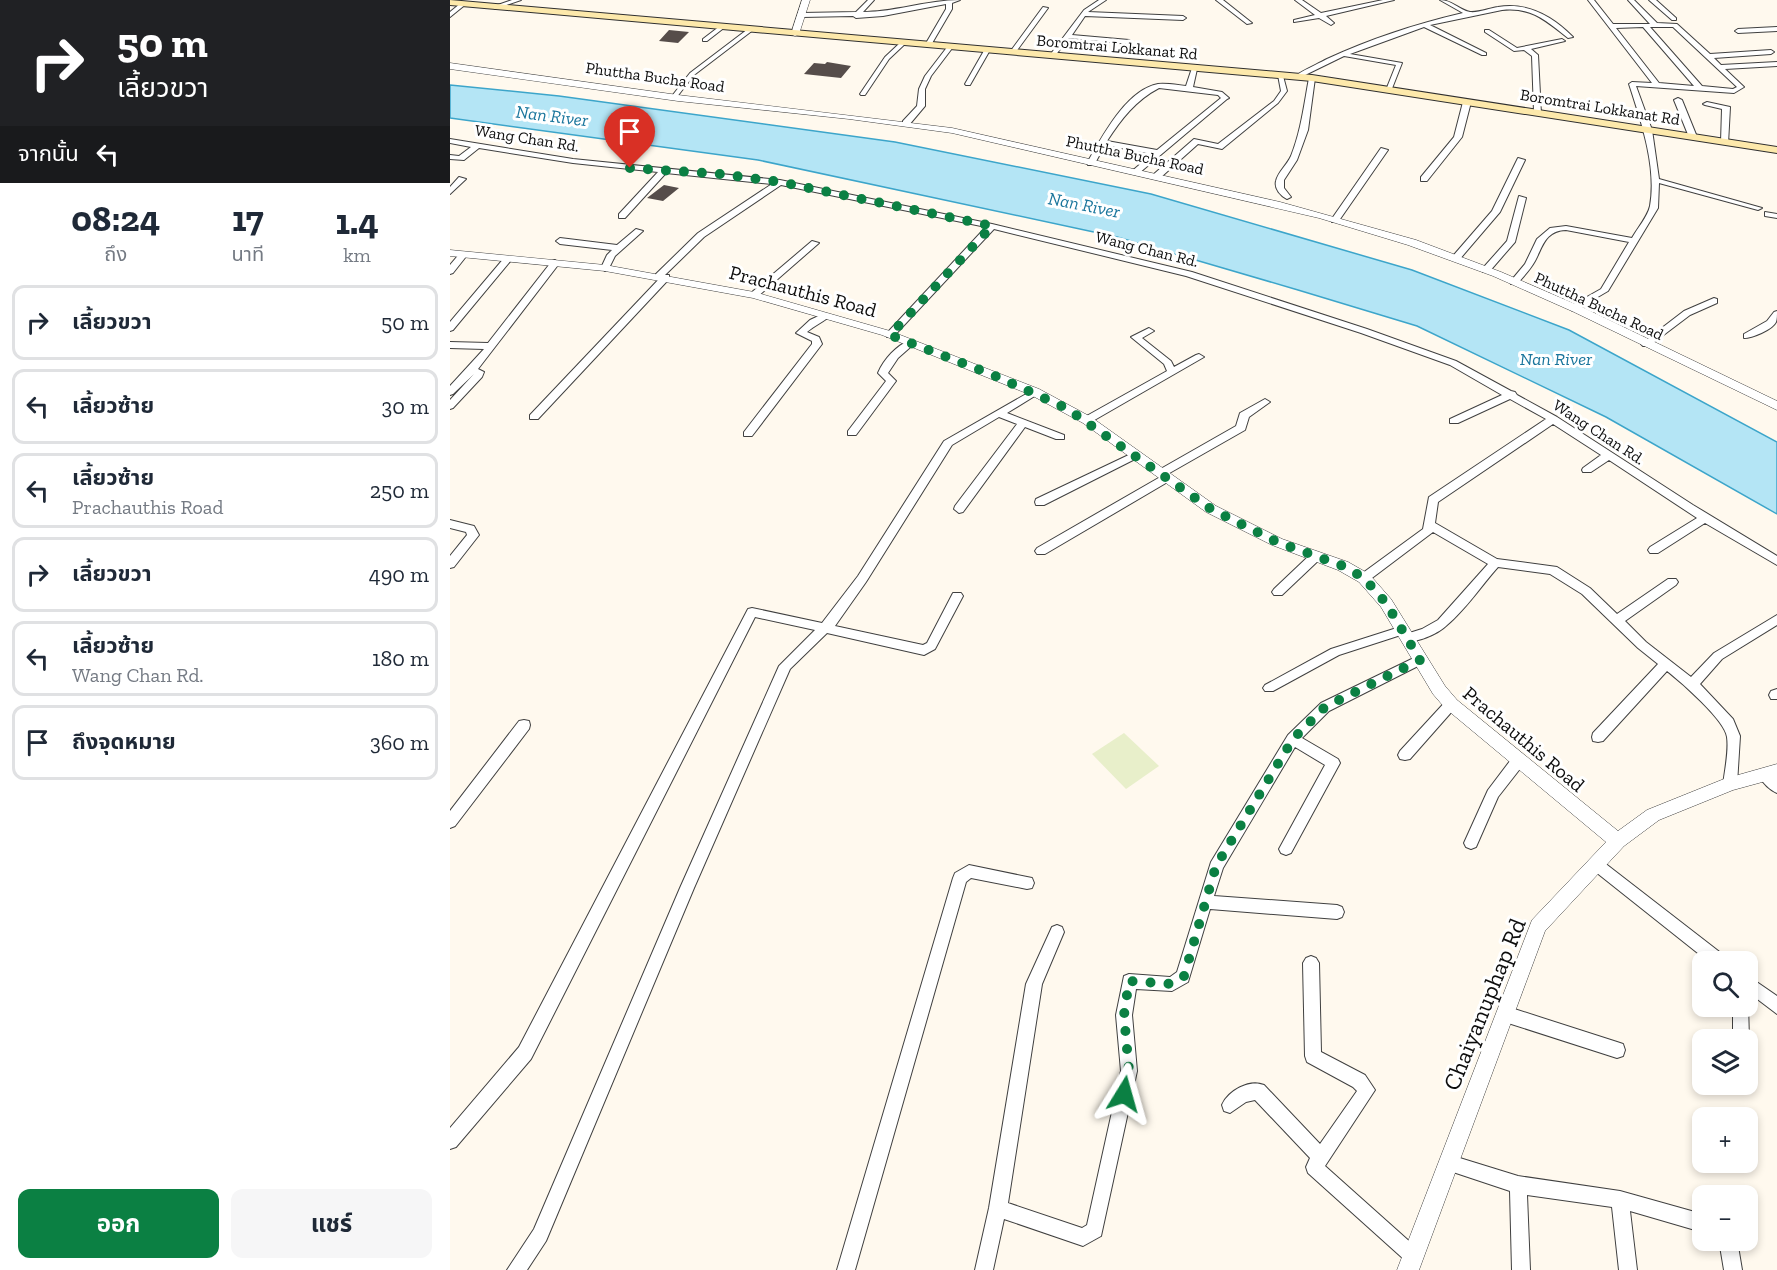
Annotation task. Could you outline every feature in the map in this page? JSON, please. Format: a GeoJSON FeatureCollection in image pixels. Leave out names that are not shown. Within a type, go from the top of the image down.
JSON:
{"type":"FeatureCollection","features":[{"type":"Feature","properties":{"kind":"main road","name":"Boromtrai Lokkanat Rd"},"geometry":{"type":"LineString","coordinates":[[450,2],[1312,78],[1777,150]]}},
{"type":"Feature","properties":{"kind":"street"},"geometry":{"type":"LineString","coordinates":[[490,4],[518,0]]}},
{"type":"Feature","properties":{"kind":"street"},"geometry":{"type":"LineString","coordinates":[[795,34],[806,0]]}},
{"type":"Feature","properties":{"kind":"street"},"geometry":{"type":"LineString","coordinates":[[856,16],[871,0]]}},
{"type":"Feature","properties":{"kind":"street"},"geometry":{"type":"LineString","coordinates":[[912,0],[914,10]]}},
{"type":"Feature","properties":{"kind":"street"},"geometry":{"type":"LineString","coordinates":[[802,15],[856,16],[914,10],[957,0]]}},
{"type":"Feature","properties":{"kind":"street"},"geometry":{"type":"LineString","coordinates":[[1052,56],[1084,14],[1103,0]]}},
{"type":"Feature","properties":{"kind":"street"},"geometry":{"type":"LineString","coordinates":[[1219,0],[1249,23]]}},
{"type":"Feature","properties":{"kind":"street"},"geometry":{"type":"LineString","coordinates":[[1298,0],[1331,23]]}},
{"type":"Feature","properties":{"kind":"street"},"geometry":{"type":"LineString","coordinates":[[1296,21],[1391,0]]}},
{"type":"Feature","properties":{"kind":"street"},"geometry":{"type":"LineString","coordinates":[[1443,0],[1469,14]]}},
{"type":"Feature","properties":{"kind":"street"},"geometry":{"type":"LineString","coordinates":[[1591,0],[1614,26],[1657,85]]}},
{"type":"Feature","properties":{"kind":"street"},"geometry":{"type":"LineString","coordinates":[[1631,0],[1656,26]]}},
{"type":"Feature","properties":{"kind":"street"},"geometry":{"type":"LineString","coordinates":[[1652,0],[1674,19],[1664,19],[1670,26]]}},
{"type":"Feature","properties":{"kind":"street"},"geometry":{"type":"LineString","coordinates":[[928,45],[949,9],[949,2]]}},
{"type":"Feature","properties":{"kind":"street"},"geometry":{"type":"LineString","coordinates":[[1297,77],[1341,54],[1423,24],[1513,3],[1528,7],[1548,18],[1570,37]]}},
{"type":"Feature","properties":{"kind":"street"},"geometry":{"type":"LineString","coordinates":[[450,15],[463,4]]}},
{"type":"Feature","properties":{"kind":"street"},"geometry":{"type":"LineString","coordinates":[[1013,52],[1045,8]]}},
{"type":"Feature","properties":{"kind":"street"},"geometry":{"type":"LineString","coordinates":[[1084,14],[1183,18]]}},
{"type":"Feature","properties":{"kind":"street"},"geometry":{"type":"LineString","coordinates":[[1423,24],[1484,54]]}},
{"type":"Feature","properties":{"kind":"street"},"geometry":{"type":"LineString","coordinates":[[1574,308],[1604,291],[1654,208],[1655,180],[1648,130],[1632,84],[1734,91],[1741,87],[1675,25],[1614,26]]}},
{"type":"Feature","properties":{"kind":"street"},"geometry":{"type":"LineString","coordinates":[[1645,26],[1700,88]]}},
{"type":"Feature","properties":{"kind":"street"},"geometry":{"type":"LineString","coordinates":[[705,40],[722,27]]}},
{"type":"Feature","properties":{"kind":"street"},"geometry":{"type":"LineString","coordinates":[[1738,31],[1777,29]]}},
{"type":"Feature","properties":{"kind":"street"},"geometry":{"type":"LineString","coordinates":[[674,97],[692,74],[750,30]]}},
{"type":"Feature","properties":{"kind":"street"},"geometry":{"type":"LineString","coordinates":[[1487,31],[1516,50],[1562,41]]}},
{"type":"Feature","properties":{"kind":"street"},"geometry":{"type":"LineString","coordinates":[[1067,36],[1129,42]]}},
{"type":"Feature","properties":{"kind":"street"},"geometry":{"type":"LineString","coordinates":[[862,94],[878,75],[885,60],[903,43]]}},
{"type":"Feature","properties":{"kind":"street"},"geometry":{"type":"LineString","coordinates":[[906,123],[921,106],[922,89],[928,76],[950,47]]}},
{"type":"Feature","properties":{"kind":"street"},"geometry":{"type":"LineString","coordinates":[[1525,48],[1535,55],[1538,112]]}},
{"type":"Feature","properties":{"kind":"street"},"geometry":{"type":"LineString","coordinates":[[968,84],[987,50]]}},
{"type":"Feature","properties":{"kind":"street"},"geometry":{"type":"LineString","coordinates":[[1707,56],[1772,52]]}},
{"type":"Feature","properties":{"kind":"street"},"geometry":{"type":"LineString","coordinates":[[1341,54],[1400,64],[1389,90]]}},
{"type":"Feature","properties":{"kind":"street"},"geometry":{"type":"LineString","coordinates":[[1719,67],[1777,64]]}},
{"type":"Feature","properties":{"kind":"street","name":"Phuttha Bucha Road"},"geometry":{"type":"LineString","coordinates":[[450,66],[580,81],[674,97],[906,123],[987,137],[1091,163],[1224,190],[1335,220],[1456,258],[1574,308],[1777,406]]}},
{"type":"Feature","properties":{"kind":"street"},"geometry":{"type":"LineString","coordinates":[[1189,88],[1194,69]]}},
{"type":"Feature","properties":{"kind":"street"},"geometry":{"type":"LineString","coordinates":[[1157,176],[1197,141],[1219,147],[1276,102],[1284,91],[1280,76]]}},
{"type":"Feature","properties":{"kind":"street"},"geometry":{"type":"LineString","coordinates":[[1287,197],[1280,188],[1280,180],[1293,160],[1304,130],[1312,78]]}},
{"type":"Feature","properties":{"kind":"street"},"geometry":{"type":"LineString","coordinates":[[1091,163],[1113,123],[1142,96],[1157,86],[1220,93],[1225,98],[1135,172]]}},
{"type":"Feature","properties":{"kind":"street"},"geometry":{"type":"LineString","coordinates":[[1678,100],[1693,137]]}},
{"type":"Feature","properties":{"kind":"street"},"geometry":{"type":"LineString","coordinates":[[1424,180],[1458,137],[1467,102]]}},
{"type":"Feature","properties":{"kind":"street"},"geometry":{"type":"LineString","coordinates":[[1707,104],[1726,108],[1725,142]]}},
{"type":"Feature","properties":{"kind":"street","name":"Wang Chan Rd."},"geometry":{"type":"LineString","coordinates":[[450,141],[573,161],[780,182],[992,226],[1189,274],[1364,330],[1453,363],[1553,419],[1705,518],[1777,561]]}},
{"type":"Feature","properties":{"kind":"street"},"geometry":{"type":"LineString","coordinates":[[1104,142],[1159,153]]}},
{"type":"Feature","properties":{"kind":"street"},"geometry":{"type":"LineString","coordinates":[[450,157],[461,158],[478,145]]}},
{"type":"Feature","properties":{"kind":"street"},"geometry":{"type":"LineString","coordinates":[[1335,220],[1384,150]]}},
{"type":"Feature","properties":{"kind":"street"},"geometry":{"type":"LineString","coordinates":[[1456,258],[1496,212],[1521,160]]}},
{"type":"Feature","properties":{"kind":"street"},"geometry":{"type":"LineString","coordinates":[[622,216],[664,170]]}},
{"type":"Feature","properties":{"kind":"street"},"geometry":{"type":"LineString","coordinates":[[450,192],[462,179]]}},
{"type":"Feature","properties":{"kind":"street"},"geometry":{"type":"LineString","coordinates":[[1655,180],[1758,208]]}},
{"type":"Feature","properties":{"kind":"street"},"geometry":{"type":"LineString","coordinates":[[534,417],[701,235],[780,182]]}},
{"type":"Feature","properties":{"kind":"street"},"geometry":{"type":"LineString","coordinates":[[1486,270],[1511,242],[1522,198]]}},
{"type":"Feature","properties":{"kind":"street"},"geometry":{"type":"LineString","coordinates":[[890,335],[992,226]]}},
{"type":"Feature","properties":{"kind":"street"},"geometry":{"type":"LineString","coordinates":[[1514,282],[1532,259],[1533,250],[1540,239],[1555,228],[1635,241]]}},
{"type":"Feature","properties":{"kind":"street"},"geometry":{"type":"LineString","coordinates":[[605,268],[611,255],[639,231]]}},
{"type":"Feature","properties":{"kind":"street"},"geometry":{"type":"LineString","coordinates":[[560,241],[619,248]]}},
{"type":"Feature","properties":{"kind":"street"},"geometry":{"type":"LineString","coordinates":[[754,295],[815,243]]}},
{"type":"Feature","properties":{"kind":"street"},"geometry":{"type":"LineString","coordinates":[[450,271],[457,254]]}},
{"type":"Feature","properties":{"kind":"street","name":"Prachauthis Road"},"geometry":{"type":"LineString","coordinates":[[457,254],[605,268],[754,295],[890,335],[1035,392],[1087,420],[1211,509],[1277,542],[1343,566],[1364,578],[1386,603],[1439,690],[1451,704],[1618,842]]}},
{"type":"Feature","properties":{"kind":"street"},"geometry":{"type":"LineString","coordinates":[[450,327],[508,259]]}},
{"type":"Feature","properties":{"kind":"street"},"geometry":{"type":"LineString","coordinates":[[450,392],[491,346],[555,263]]}},
{"type":"Feature","properties":{"kind":"street"},"geometry":{"type":"LineString","coordinates":[[1646,344],[1688,313],[1714,301]]}},
{"type":"Feature","properties":{"kind":"street"},"geometry":{"type":"LineString","coordinates":[[1748,336],[1770,323],[1777,314]]}},
{"type":"Feature","properties":{"kind":"street"},"geometry":{"type":"LineString","coordinates":[[748,434],[817,344],[816,339],[801,333],[813,322],[825,316]]}},
{"type":"Feature","properties":{"kind":"street"},"geometry":{"type":"LineString","coordinates":[[1149,331],[1137,337],[1168,363],[1172,373]]}},
{"type":"Feature","properties":{"kind":"street"},"geometry":{"type":"LineString","coordinates":[[852,434],[890,384],[891,381],[883,373],[885,369],[897,352],[910,342]]}},
{"type":"Feature","properties":{"kind":"street"},"geometry":{"type":"LineString","coordinates":[[450,345],[491,346]]}},
{"type":"Feature","properties":{"kind":"street"},"geometry":{"type":"LineString","coordinates":[[1087,420],[1199,357]]}},
{"type":"Feature","properties":{"kind":"street"},"geometry":{"type":"LineString","coordinates":[[450,406],[478,377],[479,372],[471,370]]}},
{"type":"Feature","properties":{"kind":"street"},"geometry":{"type":"LineString","coordinates":[[516,1270],[540,1234],[678,909],[785,666],[825,628],[862,579],[948,443],[1035,392]]}},
{"type":"Feature","properties":{"kind":"street"},"geometry":{"type":"LineString","coordinates":[[1454,421],[1512,394]]}},
{"type":"Feature","properties":{"kind":"street"},"geometry":{"type":"LineString","coordinates":[[1041,551],[1241,428],[1244,415],[1265,402]]}},
{"type":"Feature","properties":{"kind":"street"},"geometry":{"type":"LineString","coordinates":[[1000,414],[1060,437]]}},
{"type":"Feature","properties":{"kind":"street"},"geometry":{"type":"LineString","coordinates":[[1364,578],[1428,531],[1433,500],[1553,419]]}},
{"type":"Feature","properties":{"kind":"street"},"geometry":{"type":"LineString","coordinates":[[959,509],[1023,423]]}},
{"type":"Feature","properties":{"kind":"street"},"geometry":{"type":"LineString","coordinates":[[1040,502],[1136,455]]}},
{"type":"Feature","properties":{"kind":"street"},"geometry":{"type":"LineString","coordinates":[[1587,470],[1609,455]]}},
{"type":"Feature","properties":{"kind":"street"},"geometry":{"type":"LineString","coordinates":[[1654,550],[1705,518]]}},
{"type":"Feature","properties":{"kind":"street"},"geometry":{"type":"LineString","coordinates":[[450,524],[470,529],[473,535],[450,564]]}},
{"type":"Feature","properties":{"kind":"street"},"geometry":{"type":"LineString","coordinates":[[1429,525],[1495,563],[1553,570],[1586,591],[1616,621],[1692,684],[1728,723],[1734,736],[1730,784]]}},
{"type":"Feature","properties":{"kind":"street"},"geometry":{"type":"LineString","coordinates":[[1278,591],[1316,556]]}},
{"type":"Feature","properties":{"kind":"street"},"geometry":{"type":"LineString","coordinates":[[1269,688],[1335,652],[1405,634],[1426,632],[1442,622],[1495,563]]}},
{"type":"Feature","properties":{"kind":"street"},"geometry":{"type":"LineString","coordinates":[[1616,621],[1672,582]]}},
{"type":"Feature","properties":{"kind":"street"},"geometry":{"type":"LineString","coordinates":[[450,1142],[525,1053],[752,612],[924,650],[931,646],[957,596]]}},
{"type":"Feature","properties":{"kind":"street"},"geometry":{"type":"LineString","coordinates":[[1692,684],[1718,656],[1777,619]]}},
{"type":"Feature","properties":{"kind":"street"},"geometry":{"type":"LineString","coordinates":[[998,1208],[1083,1237],[1095,1230],[1129,1071],[1124,1015],[1129,981],[1172,984],[1184,976],[1216,866],[1293,739],[1325,707],[1420,660]]}},
{"type":"Feature","properties":{"kind":"street"},"geometry":{"type":"LineString","coordinates":[[1598,737],[1666,664]]}},
{"type":"Feature","properties":{"kind":"street"},"geometry":{"type":"LineString","coordinates":[[1405,755],[1451,704]]}},
{"type":"Feature","properties":{"kind":"street"},"geometry":{"type":"LineString","coordinates":[[450,822],[524,725]]}},
{"type":"Feature","properties":{"kind":"street"},"geometry":{"type":"LineString","coordinates":[[1286,849],[1333,763],[1293,739]]}},
{"type":"Feature","properties":{"kind":"street"},"geometry":{"type":"LineString","coordinates":[[1472,843],[1493,794],[1518,761]]}},
{"type":"Feature","properties":{"kind":"street","name":"Chaiyanuphap Rd"},"geometry":{"type":"LineString","coordinates":[[1410,1263],[1450,1163],[1538,926],[1618,842],[1653,816],[1730,784],[1774,778]]}},
{"type":"Feature","properties":{"kind":"street"},"geometry":{"type":"LineString","coordinates":[[1597,865],[1707,951]]}},
{"type":"Feature","properties":{"kind":"street"},"geometry":{"type":"LineString","coordinates":[[846,1270],[960,878],[969,871],[1027,883]]}},
{"type":"Feature","properties":{"kind":"street"},"geometry":{"type":"LineString","coordinates":[[1205,902],[1337,912]]}},
{"type":"Feature","properties":{"kind":"street"},"geometry":{"type":"LineString","coordinates":[[984,1270],[998,1208],[1034,984],[1057,932]]}},
{"type":"Feature","properties":{"kind":"street"},"geometry":{"type":"LineString","coordinates":[[1311,963],[1313,1056],[1359,1081],[1367,1090],[1314,1167],[1410,1263]]}},
{"type":"Feature","properties":{"kind":"street"},"geometry":{"type":"LineString","coordinates":[[1758,990],[1777,1006]]}},
{"type":"Feature","properties":{"kind":"street"},"geometry":{"type":"LineString","coordinates":[[1505,1014],[1617,1050]]}},
{"type":"Feature","properties":{"kind":"street"},"geometry":{"type":"LineString","coordinates":[[1230,1105],[1242,1095],[1258,1091],[1321,1158]]}},
{"type":"Feature","properties":{"kind":"street"},"geometry":{"type":"LineString","coordinates":[[1450,1163],[1518,1185],[1620,1200],[1692,1220]]}},
{"type":"Feature","properties":{"kind":"street"},"geometry":{"type":"LineString","coordinates":[[1518,1185],[1521,1270]]}},
{"type":"Feature","properties":{"kind":"street"},"geometry":{"type":"LineString","coordinates":[[1620,1200],[1628,1270]]}},
{"type":"Feature","properties":{"kind":"street"},"geometry":{"type":"LineString","coordinates":[[1730,1251],[1733,1270]]}},
{"type":"Feature","properties":{"kind":"green space"},"geometry":{"type":"Polygon","coordinates":[[[1124,733],[1159,766],[1126,789],[1092,754],[1124,733]]]}},
{"type":"Feature","properties":{"kind":"water","name":"Nan River"},"geometry":{"type":"Polygon","coordinates":[[[450,85],[559,96],[895,142],[1151,194],[1412,270],[1569,330],[1777,442],[1777,514],[1606,417],[1417,326],[1117,237],[758,160],[450,118],[450,85]]]}},
{"type":"Feature","properties":{"kind":"building"},"geometry":{"type":"Polygon","coordinates":[[[669,30],[689,32],[678,43],[659,41],[669,30]]]}},
{"type":"Feature","properties":{"kind":"building"},"geometry":{"type":"Polygon","coordinates":[[[827,62],[851,66],[841,78],[804,74],[814,63],[825,64],[827,62]]]}},
{"type":"Feature","properties":{"kind":"building"},"geometry":{"type":"Polygon","coordinates":[[[664,185],[679,188],[663,201],[647,198],[664,185]]]}},
{"type":"Feature","properties":{"kind":"route"},"geometry":{"type":"LineString","coordinates":[[630,168],[720,174],[780,182],[992,226],[890,335],[1035,392],[1087,420],[1211,509],[1277,542],[1343,566],[1364,578],[1386,603],[1420,660],[1325,707],[1293,739],[1216,866],[1184,976],[1172,984],[1129,981],[1124,1015],[1129,1071],[1124,1094]]}}]}
